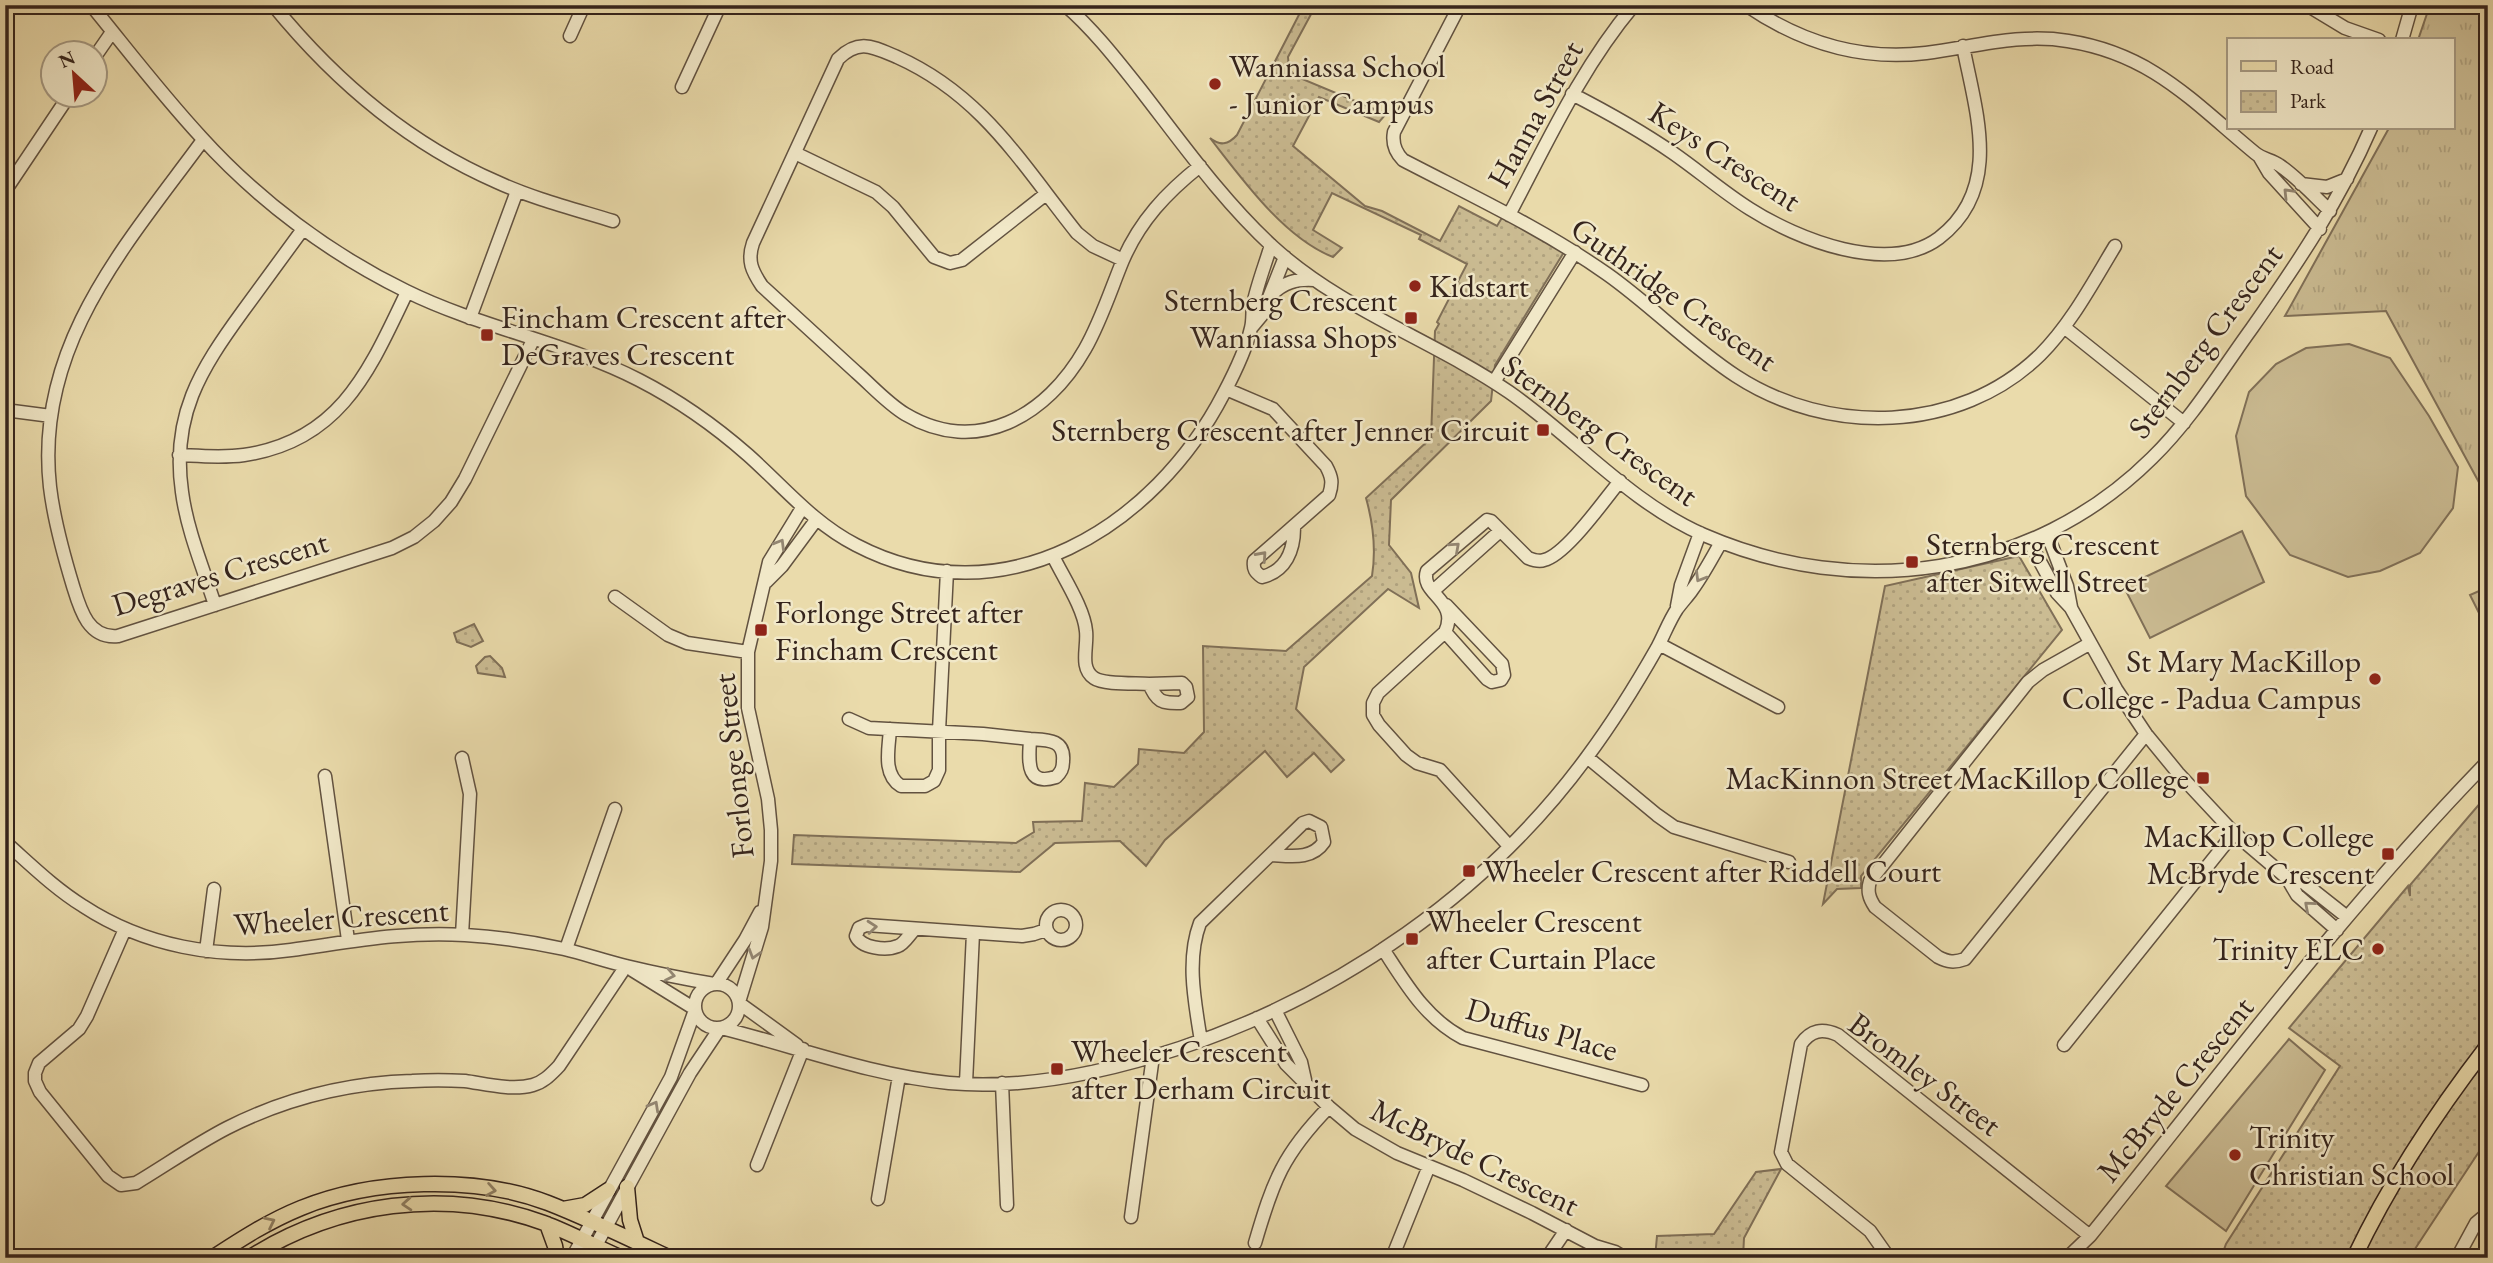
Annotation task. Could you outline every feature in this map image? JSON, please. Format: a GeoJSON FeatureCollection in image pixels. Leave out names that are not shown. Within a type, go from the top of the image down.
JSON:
{"type":"FeatureCollection","features":[{"type":"Feature","properties":{"kind":"main road"},"geometry":{"type":"LineString","coordinates":[[2354,1258],[2389,1192],[2421,1140],[2488,1045]]}},
{"type":"Feature","properties":{"kind":"main road"},"geometry":{"type":"LineString","coordinates":[[212,1258],[265,1224],[302,1207],[380,1187],[443,1184],[485,1188],[527,1197],[561,1209],[670,1258]]}},
{"type":"Feature","properties":{"kind":"main road"},"geometry":{"type":"LineString","coordinates":[[627,1187],[630,1220],[638,1242]]}},
{"type":"Feature","properties":{"kind":"main road"},"geometry":{"type":"LineString","coordinates":[[561,1209],[585,1205],[608,1190]]}},
{"type":"Feature","properties":{"kind":"main road"},"geometry":{"type":"LineString","coordinates":[[249,1258],[277,1240],[312,1224],[349,1213],[426,1203],[473,1207],[547,1224],[581,1240],[592,1252],[622,1258]]}},
{"type":"Feature","properties":{"kind":"main road"},"geometry":{"type":"LineString","coordinates":[[547,1224],[557,1258]]}},
{"type":"Feature","properties":{"kind":"street"},"geometry":{"type":"LineString","coordinates":[[90,5],[203,140],[252,187],[303,229],[368,271],[407,292],[470,318],[596,361],[677,401],[734,442],[816,520],[855,545],[913,566],[947,571],[988,572],[1015,568],[1053,556],[1115,522],[1147,498],[1186,456],[1208,424],[1252,327],[1262,315],[1285,257]]}},
{"type":"Feature","properties":{"kind":"street"},"geometry":{"type":"LineString","coordinates":[[272,5],[324,64],[387,119],[456,163],[517,191],[613,221]]}},
{"type":"Feature","properties":{"kind":"street"},"geometry":{"type":"LineString","coordinates":[[570,36],[584,5]]}},
{"type":"Feature","properties":{"kind":"street"},"geometry":{"type":"LineString","coordinates":[[682,87],[720,5]]}},
{"type":"Feature","properties":{"kind":"street","name":"Sternberg Crescent"},"geometry":{"type":"LineString","coordinates":[[1065,5],[1123,68],[1226,199],[1285,257],[1315,280],[1366,312],[1494,382],[1652,505],[1699,533],[1757,556],[1842,571],[1924,569],[1976,559],[2047,533],[2111,493],[2154,457],[2184,423],[2320,229],[2370,130]]}},
{"type":"Feature","properties":{"kind":"street","name":"Guthridge Crescent"},"geometry":{"type":"LineString","coordinates":[[1460,5],[1394,132],[1394,149],[1403,160],[1575,252],[1627,288],[1735,375],[1785,401],[1820,413],[1855,418],[1908,417],[1941,411],[1973,400],[2002,385],[2029,365],[2064,327],[2115,246]]}},
{"type":"Feature","properties":{"kind":"street","name":"Hanna Street"},"geometry":{"type":"LineString","coordinates":[[1509,215],[1572,94],[1593,60],[1634,5]]}},
{"type":"Feature","properties":{"kind":"street"},"geometry":{"type":"LineString","coordinates":[[1746,5],[1791,32],[1847,50],[1896,55],[2027,38],[2070,41],[2113,52],[2164,77],[2227,129]]}},
{"type":"Feature","properties":{"kind":"street"},"geometry":{"type":"LineString","coordinates":[[2307,5],[2345,29],[2373,38]]}},
{"type":"Feature","properties":{"kind":"street"},"geometry":{"type":"LineString","coordinates":[[2403,38],[2412,5]]}},
{"type":"Feature","properties":{"kind":"street"},"geometry":{"type":"LineString","coordinates":[[108,38],[112,32]]}},
{"type":"Feature","properties":{"kind":"street"},"geometry":{"type":"LineString","coordinates":[[1123,260],[1093,246],[1077,233],[998,133],[967,101],[920,68],[871,46],[847,50],[838,59],[750,252],[753,273],[762,286],[892,405],[934,428],[956,433],[978,432],[998,427],[1032,409],[1053,392],[1072,370],[1087,346],[1123,260],[1150,214],[1172,189],[1200,166]]}},
{"type":"Feature","properties":{"kind":"street","name":"Keys Crescent"},"geometry":{"type":"LineString","coordinates":[[1572,94],[1673,153],[1736,200],[1785,229],[1854,251],[1904,253],[1933,242],[1949,230],[1963,213],[1977,183],[1981,136],[1963,46]]}},
{"type":"Feature","properties":{"kind":"street"},"geometry":{"type":"LineString","coordinates":[[5,191],[61,108]]}},
{"type":"Feature","properties":{"kind":"street"},"geometry":{"type":"LineString","coordinates":[[2228,130],[2259,156],[2278,164],[2330,211]]}},
{"type":"Feature","properties":{"kind":"street","name":"Degraves Crescent"},"geometry":{"type":"LineString","coordinates":[[203,140],[92,297],[63,362],[51,416],[49,468],[55,521],[82,613],[91,627],[104,635],[118,636],[392,548],[414,537],[434,521],[451,502],[465,479],[533,340]]}},
{"type":"Feature","properties":{"kind":"street"},"geometry":{"type":"LineString","coordinates":[[794,153],[876,192],[893,207],[934,257],[950,264],[962,260],[1046,194]]}},
{"type":"Feature","properties":{"kind":"street"},"geometry":{"type":"LineString","coordinates":[[2259,156],[2269,173],[2320,229]]}},
{"type":"Feature","properties":{"kind":"street"},"geometry":{"type":"LineString","coordinates":[[2301,184],[2328,187],[2347,179]]}},
{"type":"Feature","properties":{"kind":"street"},"geometry":{"type":"LineString","coordinates":[[470,318],[517,191]]}},
{"type":"Feature","properties":{"kind":"street"},"geometry":{"type":"LineString","coordinates":[[215,605],[182,494],[179,455],[186,411],[202,371],[303,229]]}},
{"type":"Feature","properties":{"kind":"street"},"geometry":{"type":"LineString","coordinates":[[1252,327],[1253,305],[1272,245]]}},
{"type":"Feature","properties":{"kind":"street"},"geometry":{"type":"LineString","coordinates":[[1494,382],[1575,252]]}},
{"type":"Feature","properties":{"kind":"street"},"geometry":{"type":"LineString","coordinates":[[1269,298],[1289,282],[1315,280]]}},
{"type":"Feature","properties":{"kind":"street"},"geometry":{"type":"LineString","coordinates":[[179,455],[243,455],[296,439],[319,425],[350,397],[367,374],[407,292]]}},
{"type":"Feature","properties":{"kind":"street"},"geometry":{"type":"LineString","coordinates":[[2064,327],[2184,423]]}},
{"type":"Feature","properties":{"kind":"street"},"geometry":{"type":"LineString","coordinates":[[1226,389],[1273,409],[1326,466],[1332,477],[1329,495],[1294,528]]}},
{"type":"Feature","properties":{"kind":"street"},"geometry":{"type":"LineString","coordinates":[[5,410],[51,416]]}},
{"type":"Feature","properties":{"kind":"street"},"geometry":{"type":"LineString","coordinates":[[1445,632],[1487,679],[1496,682],[1501,680],[1504,675],[1502,664],[1433,591],[1425,579],[1427,571],[1483,521],[1491,521],[1528,558],[1544,561],[1552,557],[1583,528],[1620,481]]}},
{"type":"Feature","properties":{"kind":"street","name":"Forlonge Street"},"geometry":{"type":"LineString","coordinates":[[739,1003],[762,927],[771,861],[768,799],[748,708],[748,652],[769,562],[802,508]]}},
{"type":"Feature","properties":{"kind":"street","name":"Forlonge Street"},"geometry":{"type":"LineString","coordinates":[[766,582],[782,566],[816,520]]}},
{"type":"Feature","properties":{"kind":"street"},"geometry":{"type":"LineString","coordinates":[[1433,591],[1500,531]]}},
{"type":"Feature","properties":{"kind":"street"},"geometry":{"type":"LineString","coordinates":[[1676,610],[1681,585],[1699,533]]}},
{"type":"Feature","properties":{"kind":"street"},"geometry":{"type":"LineString","coordinates":[[2047,533],[2060,585]]}},
{"type":"Feature","properties":{"kind":"street"},"geometry":{"type":"LineString","coordinates":[[2029,541],[2060,585],[2089,644],[2146,734],[2234,833],[2287,878],[2297,895],[2337,930]]}},
{"type":"Feature","properties":{"kind":"street"},"geometry":{"type":"LineString","coordinates":[[695,1010],[704,1024],[803,1049],[851,1065],[899,1076],[966,1083],[1002,1083],[1062,1078],[1153,1056],[1201,1041],[1275,1010],[1317,989],[1383,949],[1449,901],[1509,846],[1587,757],[1625,702],[1676,610],[1693,589],[1721,542]]}},
{"type":"Feature","properties":{"kind":"street"},"geometry":{"type":"LineString","coordinates":[[1053,556],[1082,616],[1086,631],[1085,663],[1088,672],[1101,681],[1149,684]]}},
{"type":"Feature","properties":{"kind":"street"},"geometry":{"type":"LineString","coordinates":[[890,729],[888,770],[896,784],[925,786],[934,781],[939,770],[947,571]]}},
{"type":"Feature","properties":{"kind":"street"},"geometry":{"type":"LineString","coordinates":[[615,597],[668,635],[687,643],[748,652]]}},
{"type":"Feature","properties":{"kind":"street"},"geometry":{"type":"LineString","coordinates":[[1443,602],[1449,618],[1445,632],[1378,693],[1373,703],[1373,715],[1406,755],[1416,763],[1440,770],[1509,846]]}},
{"type":"Feature","properties":{"kind":"street"},"geometry":{"type":"LineString","coordinates":[[1659,644],[1778,707]]}},
{"type":"Feature","properties":{"kind":"street"},"geometry":{"type":"LineString","coordinates":[[2089,644],[2043,670],[2028,682],[1870,881],[1871,901],[1938,957],[1956,962],[1965,959],[2146,734]]}},
{"type":"Feature","properties":{"kind":"street"},"geometry":{"type":"LineString","coordinates":[[849,719],[869,728],[1030,739]]}},
{"type":"Feature","properties":{"kind":"street"},"geometry":{"type":"LineString","coordinates":[[1587,757],[1674,827],[1789,862]]}},
{"type":"Feature","properties":{"kind":"street"},"geometry":{"type":"LineString","coordinates":[[462,758],[470,794],[463,935]]}},
{"type":"Feature","properties":{"kind":"street","name":"McBryde Crescent"},"geometry":{"type":"LineString","coordinates":[[2067,1258],[2090,1236],[2347,917],[2428,822],[2488,761]]}},
{"type":"Feature","properties":{"kind":"street"},"geometry":{"type":"LineString","coordinates":[[325,776],[348,940]]}},
{"type":"Feature","properties":{"kind":"street"},"geometry":{"type":"LineString","coordinates":[[566,949],[615,809]]}},
{"type":"Feature","properties":{"kind":"street"},"geometry":{"type":"LineString","coordinates":[[2064,1045],[2234,833]]}},
{"type":"Feature","properties":{"kind":"street","name":"Wheeler Crescent"},"geometry":{"type":"LineString","coordinates":[[5,842],[83,907],[125,929],[165,943],[206,951],[257,954],[390,935],[463,935],[566,949],[625,966],[715,984]]}},
{"type":"Feature","properties":{"kind":"street"},"geometry":{"type":"LineString","coordinates":[[1201,1041],[1193,981],[1195,941],[1200,923],[1272,855]]}},
{"type":"Feature","properties":{"kind":"street"},"geometry":{"type":"LineString","coordinates":[[2287,878],[2304,883],[2347,917]]}},
{"type":"Feature","properties":{"kind":"street"},"geometry":{"type":"LineString","coordinates":[[206,951],[214,889]]}},
{"type":"Feature","properties":{"kind":"street","name":"Forlonge Street"},"geometry":{"type":"LineString","coordinates":[[715,984],[745,940],[763,905]]}},
{"type":"Feature","properties":{"kind":"street"},"geometry":{"type":"LineString","coordinates":[[125,929],[88,1016],[79,1029],[39,1063],[35,1073],[40,1092],[108,1176],[121,1185],[136,1184],[229,1127],[272,1108],[317,1094],[412,1080],[461,1081],[517,1087],[538,1083],[559,1066],[625,966]]}},
{"type":"Feature","properties":{"kind":"street"},"geometry":{"type":"LineString","coordinates":[[914,930],[1022,936],[1046,930]]}},
{"type":"Feature","properties":{"kind":"street"},"geometry":{"type":"LineString","coordinates":[[966,1083],[974,933]]}},
{"type":"Feature","properties":{"kind":"street","name":"Duffus Place"},"geometry":{"type":"LineString","coordinates":[[1383,949],[1424,1010],[1438,1024],[1462,1038],[1642,1085]]}},
{"type":"Feature","properties":{"kind":"street","name":"Wheeler Crescent"},"geometry":{"type":"LineString","coordinates":[[625,966],[695,1010]]}},
{"type":"Feature","properties":{"kind":"street"},"geometry":{"type":"LineString","coordinates":[[572,1258],[671,1077],[699,993],[715,984],[730,989],[739,1003],[803,1049]]}},
{"type":"Feature","properties":{"kind":"street"},"geometry":{"type":"LineString","coordinates":[[592,1252],[690,1073],[720,1028],[735,1020],[739,1003]]}},
{"type":"Feature","properties":{"kind":"street","name":"McBryde Crescent"},"geometry":{"type":"LineString","coordinates":[[1275,1010],[1300,1062],[1305,1081]]}},
{"type":"Feature","properties":{"kind":"street","name":"McBryde Crescent"},"geometry":{"type":"LineString","coordinates":[[1257,1018],[1286,1064],[1355,1129],[1383,1146],[1520,1207],[1595,1246],[1625,1258]]}},
{"type":"Feature","properties":{"kind":"street","name":"Bromley Street"},"geometry":{"type":"LineString","coordinates":[[1889,1258],[1870,1231],[1787,1164],[1781,1152],[1801,1044],[1806,1036],[1819,1030],[1838,1035],[2090,1236]]}},
{"type":"Feature","properties":{"kind":"street"},"geometry":{"type":"LineString","coordinates":[[757,1165],[803,1049]]}},
{"type":"Feature","properties":{"kind":"street"},"geometry":{"type":"LineString","coordinates":[[1131,1217],[1153,1056]]}},
{"type":"Feature","properties":{"kind":"street"},"geometry":{"type":"LineString","coordinates":[[878,1199],[899,1076]]}},
{"type":"Feature","properties":{"kind":"street"},"geometry":{"type":"LineString","coordinates":[[1002,1083],[1007,1205]]}},
{"type":"Feature","properties":{"kind":"street"},"geometry":{"type":"LineString","coordinates":[[1255,1244],[1280,1170],[1294,1146],[1329,1107]]}},
{"type":"Feature","properties":{"kind":"street"},"geometry":{"type":"LineString","coordinates":[[1392,1258],[1429,1166]]}},
{"type":"Feature","properties":{"kind":"street"},"geometry":{"type":"LineString","coordinates":[[2457,1258],[2476,1223],[2488,1213]]}},
{"type":"Feature","properties":{"kind":"street"},"geometry":{"type":"LineString","coordinates":[[1547,1258],[1566,1230]]}},
{"type":"Feature","properties":{"kind":"street","name":"McBryde Crescent"},"geometry":{"type":"LineString","coordinates":[[1595,1246],[1607,1258]]}},
{"type":"Feature","properties":{"kind":"green space"},"geometry":{"type":"Polygon","coordinates":[[[1304,5],[1316,5],[1288,57],[1289,68],[1295,76],[1386,114],[1379,122],[1319,97],[1293,146],[1365,206],[1382,211],[1440,241],[1459,206],[1497,226],[1503,216],[1564,252],[1495,365],[1491,401],[1391,500],[1389,545],[1411,573],[1419,608],[1388,589],[1304,667],[1296,709],[1344,760],[1331,772],[1314,753],[1287,777],[1265,751],[1165,840],[1146,866],[1120,841],[1055,843],[1020,872],[792,864],[794,835],[1016,843],[1034,832],[1033,822],[1082,821],[1085,783],[1114,787],[1138,764],[1139,749],[1184,753],[1204,732],[1203,646],[1286,651],[1372,576],[1373,537],[1366,498],[1431,438],[1435,331],[1467,264],[1419,239],[1421,235],[1332,193],[1313,230],[1342,248],[1333,257],[1315,248],[1281,222],[1250,189],[1210,138],[1224,143],[1237,135],[1304,5]]]}},
{"type":"Feature","properties":{"kind":"green space"},"geometry":{"type":"Polygon","coordinates":[[[2430,5],[2488,5],[2488,499],[2386,311],[2285,316],[2388,130],[2454,130],[2454,38],[2419,38],[2430,5]]]}},
{"type":"Feature","properties":{"kind":"green space"},"geometry":{"type":"Polygon","coordinates":[[[2349,344],[2390,358],[2429,416],[2458,467],[2453,508],[2420,553],[2380,571],[2348,577],[2290,555],[2246,496],[2236,436],[2249,392],[2276,364],[2306,348],[2349,344]]]}},
{"type":"Feature","properties":{"kind":"green space"},"geometry":{"type":"Polygon","coordinates":[[[2242,531],[2264,582],[2150,638],[2124,587],[2242,531]]]}},
{"type":"Feature","properties":{"kind":"green space"},"geometry":{"type":"Polygon","coordinates":[[[2019,556],[2062,630],[1861,876],[1861,888],[1837,889],[1823,904],[1885,586],[2019,556]]]}},
{"type":"Feature","properties":{"kind":"green space"},"geometry":{"type":"Polygon","coordinates":[[[2488,587],[2488,631],[2470,595],[2488,587]]]}},
{"type":"Feature","properties":{"kind":"green space"},"geometry":{"type":"Polygon","coordinates":[[[474,624],[483,641],[471,647],[457,642],[454,633],[474,624]]]}},
{"type":"Feature","properties":{"kind":"green space"},"geometry":{"type":"Polygon","coordinates":[[[490,656],[502,668],[505,677],[478,673],[476,666],[490,656]]]}},
{"type":"Feature","properties":{"kind":"green space"},"geometry":{"type":"Polygon","coordinates":[[[2488,794],[2488,1138],[2409,1258],[2221,1258],[2226,1244],[2340,1066],[2289,1028],[2408,886],[2410,896],[2410,885],[2488,794]]]}},
{"type":"Feature","properties":{"kind":"green space"},"geometry":{"type":"Polygon","coordinates":[[[2289,1039],[2325,1070],[2226,1231],[2166,1186],[2289,1039]]]}},
{"type":"Feature","properties":{"kind":"green space"},"geometry":{"type":"Polygon","coordinates":[[[1781,1169],[1744,1238],[1743,1258],[1655,1258],[1657,1236],[1714,1234],[1756,1172],[1781,1169]]]}},
{"type":"Feature","properties":{"kind":"place","name":"Wanniassa School - Junior Campus"},"geometry":{"type":"Point","coordinates":[1215,84]}},
{"type":"Feature","properties":{"kind":"place","name":"Kidstart"},"geometry":{"type":"Point","coordinates":[1415,286]}},
{"type":"Feature","properties":{"kind":"place","name":"Sternberg Crescent Wanniassa Shops"},"geometry":{"type":"Point","coordinates":[1411,318]}},
{"type":"Feature","properties":{"kind":"place","name":"Fincham Crescent after DeGraves Crescent"},"geometry":{"type":"Point","coordinates":[487,335]}},
{"type":"Feature","properties":{"kind":"place","name":"Sternberg Crescent after Jenner Circuit"},"geometry":{"type":"Point","coordinates":[1543,430]}},
{"type":"Feature","properties":{"kind":"place","name":"Sternberg Crescent after Sitwell Street"},"geometry":{"type":"Point","coordinates":[1912,562]}},
{"type":"Feature","properties":{"kind":"place","name":"Forlonge Street after Fincham Crescent"},"geometry":{"type":"Point","coordinates":[761,630]}},
{"type":"Feature","properties":{"kind":"place","name":"St Mary MacKillop College - Padua Campus"},"geometry":{"type":"Point","coordinates":[2375,679]}},
{"type":"Feature","properties":{"kind":"place","name":"MacKinnon Street MacKillop College"},"geometry":{"type":"Point","coordinates":[2203,778]}},
{"type":"Feature","properties":{"kind":"place","name":"MacKillop College McBryde Crescent"},"geometry":{"type":"Point","coordinates":[2388,854]}},
{"type":"Feature","properties":{"kind":"place","name":"Wheeler Crescent after Riddell Court"},"geometry":{"type":"Point","coordinates":[1469,871]}},
{"type":"Feature","properties":{"kind":"place","name":"Wheeler Crescent after Curtain Place"},"geometry":{"type":"Point","coordinates":[1412,939]}},
{"type":"Feature","properties":{"kind":"place","name":"Trinity ELC"},"geometry":{"type":"Point","coordinates":[2378,949]}},
{"type":"Feature","properties":{"kind":"place","name":"Wheeler Crescent after Derham Circuit"},"geometry":{"type":"Point","coordinates":[1057,1069]}},
{"type":"Feature","properties":{"kind":"place","name":"Trinity Christian School"},"geometry":{"type":"Point","coordinates":[2235,1155]}}]}
